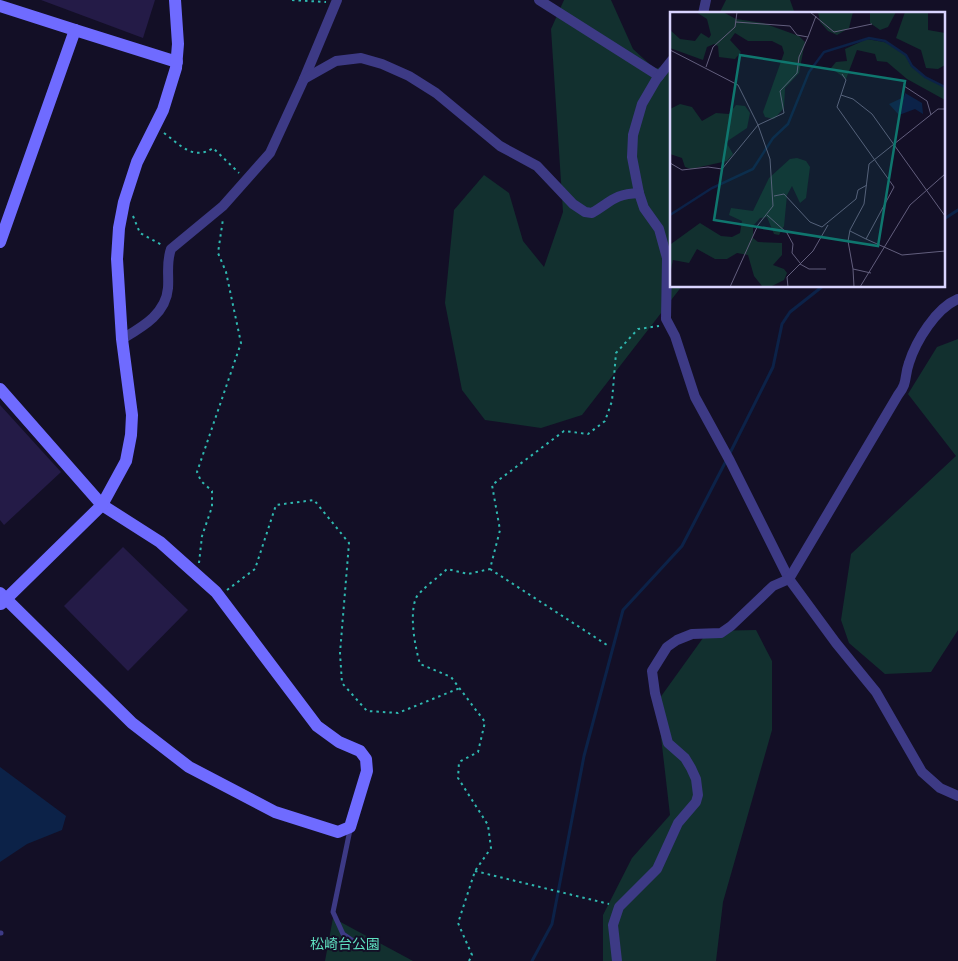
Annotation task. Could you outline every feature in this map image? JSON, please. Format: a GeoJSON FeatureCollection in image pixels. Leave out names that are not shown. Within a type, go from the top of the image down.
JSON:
{"type":"FeatureCollection","features":[{"type":"Feature","properties":{"kind":"street"},"geometry":{"type":"LineString","coordinates":[[0,389],[102,506],[160,542],[198,574],[219,596],[317,726],[339,742],[360,751],[366,759],[367,772],[350,827],[338,832],[275,812],[189,767],[132,723],[2,598],[102,506],[126,461],[131,435],[131,399],[122,339],[117,259],[119,228],[134,171],[169,94],[177,62],[178,44],[175,0]]}},
{"type":"Feature","properties":{"kind":"street"},"geometry":{"type":"LineString","coordinates":[[539,0],[659,76]]}},
{"type":"Feature","properties":{"kind":"street"},"geometry":{"type":"LineString","coordinates":[[122,339],[147,324],[163,305],[168,289],[167,260],[171,249],[226,202],[270,153],[337,1]]}},
{"type":"Feature","properties":{"kind":"street"},"geometry":{"type":"LineString","coordinates":[[0,6],[177,62]]}},
{"type":"Feature","properties":{"kind":"street"},"geometry":{"type":"LineString","coordinates":[[0,242],[76,30]]}},
{"type":"Feature","properties":{"kind":"street"},"geometry":{"type":"LineString","coordinates":[[304,79],[336,61],[361,58],[382,64],[436,93],[500,146],[538,166],[573,204],[585,212],[592,213],[612,198],[627,193],[639,193]]}},
{"type":"Feature","properties":{"kind":"street"},"geometry":{"type":"LineString","coordinates":[[670,62],[659,76],[642,104],[633,135],[632,156],[644,208],[659,229],[667,258],[666,319],[675,336],[695,397],[725,451],[789,579],[836,643],[876,692],[922,772],[940,788],[958,796]]}},
{"type":"Feature","properties":{"kind":"street"},"geometry":{"type":"LineString","coordinates":[[617,961],[613,924],[619,907],[657,869],[678,823],[696,802],[698,795],[696,779],[691,768],[668,743],[655,693],[652,671],[667,647],[677,640],[692,634],[721,633],[731,626],[773,586],[789,579],[883,419],[905,386],[909,361],[923,334],[939,313],[958,299]]}},
{"type":"Feature","properties":{"kind":"lane"},"geometry":{"type":"LineString","coordinates":[[350,827],[333,912],[342,934],[362,947]]}},
{"type":"Feature","properties":{"kind":"path"},"geometry":{"type":"LineString","coordinates":[[293,0],[337,1]]}},
{"type":"Feature","properties":{"kind":"path"},"geometry":{"type":"LineString","coordinates":[[155,126],[190,152],[205,154],[213,148],[246,180]]}},
{"type":"Feature","properties":{"kind":"path"},"geometry":{"type":"LineString","coordinates":[[198,574],[202,536],[212,507],[212,491],[201,481],[197,472],[240,343],[226,272],[218,253],[226,202]]}},
{"type":"Feature","properties":{"kind":"path"},"geometry":{"type":"LineString","coordinates":[[133,215],[140,233],[171,249]]}},
{"type":"Feature","properties":{"kind":"path"},"geometry":{"type":"LineString","coordinates":[[490,570],[500,530],[492,485],[564,431],[588,434],[605,421],[612,401],[616,353],[638,329],[669,325]]}},
{"type":"Feature","properties":{"kind":"path"},"geometry":{"type":"LineString","coordinates":[[219,596],[255,569],[276,506],[314,500],[349,543],[340,653],[342,683],[367,711],[398,713],[460,688]]}},
{"type":"Feature","properties":{"kind":"path"},"geometry":{"type":"LineString","coordinates":[[470,961],[472,955],[458,923],[475,870],[492,848],[488,825],[458,778],[459,762],[478,752],[486,722],[451,677],[420,664],[415,648],[416,598],[447,569],[468,574],[490,570],[607,645]]}},
{"type":"Feature","properties":{"kind":"path"},"geometry":{"type":"LineString","coordinates":[[475,870],[619,907]]}},
{"type":"Feature","properties":{"kind":"green space"},"geometry":{"type":"Polygon","coordinates":[[[564,0],[611,0],[633,49],[655,69],[670,64],[670,288],[680,288],[582,415],[541,428],[485,420],[462,390],[445,303],[454,210],[484,175],[509,193],[523,241],[544,267],[563,212],[551,29],[564,0]]]}},
{"type":"Feature","properties":{"kind":"green space"},"geometry":{"type":"Polygon","coordinates":[[[726,0],[790,0],[794,12],[720,12],[726,0]]]}},
{"type":"Feature","properties":{"kind":"green space"},"geometry":{"type":"Polygon","coordinates":[[[958,339],[958,630],[931,672],[885,674],[849,643],[841,620],[851,554],[956,456],[908,394],[937,347],[958,339]]]}},
{"type":"Feature","properties":{"kind":"green space"},"geometry":{"type":"Polygon","coordinates":[[[756,630],[772,661],[772,730],[723,902],[716,961],[603,961],[603,915],[632,858],[670,815],[657,702],[708,631],[756,630]]]}},
{"type":"Feature","properties":{"kind":"green space","name":"松崎台公園"},"geometry":{"type":"Polygon","coordinates":[[[333,918],[413,961],[325,961],[333,918]]]}},
{"type":"Feature","properties":{"kind":"water"},"geometry":{"type":"Polygon","coordinates":[[[0,767],[66,816],[62,830],[27,844],[0,862],[0,767]]]}},
{"type":"Feature","properties":{"kind":"building"},"geometry":{"type":"Polygon","coordinates":[[[41,0],[155,0],[143,38],[41,0]]]}},
{"type":"Feature","properties":{"kind":"building"},"geometry":{"type":"Polygon","coordinates":[[[0,405],[61,472],[4,525],[0,520],[0,405]]]}},
{"type":"Feature","properties":{"kind":"building"},"geometry":{"type":"Polygon","coordinates":[[[123,547],[188,610],[128,671],[64,606],[123,547]]]}},
{"type":"Feature","properties":{"kind":"waterway"},"geometry":{"type":"LineString","coordinates":[[946,218],[958,210]]}},
{"type":"Feature","properties":{"kind":"waterway"},"geometry":{"type":"LineString","coordinates":[[730,453],[773,367],[782,324],[790,312],[820,288]]}},
{"type":"Feature","properties":{"kind":"waterway"},"geometry":{"type":"LineString","coordinates":[[532,961],[552,924],[584,756],[623,610],[682,546],[727,459]]}}]}
